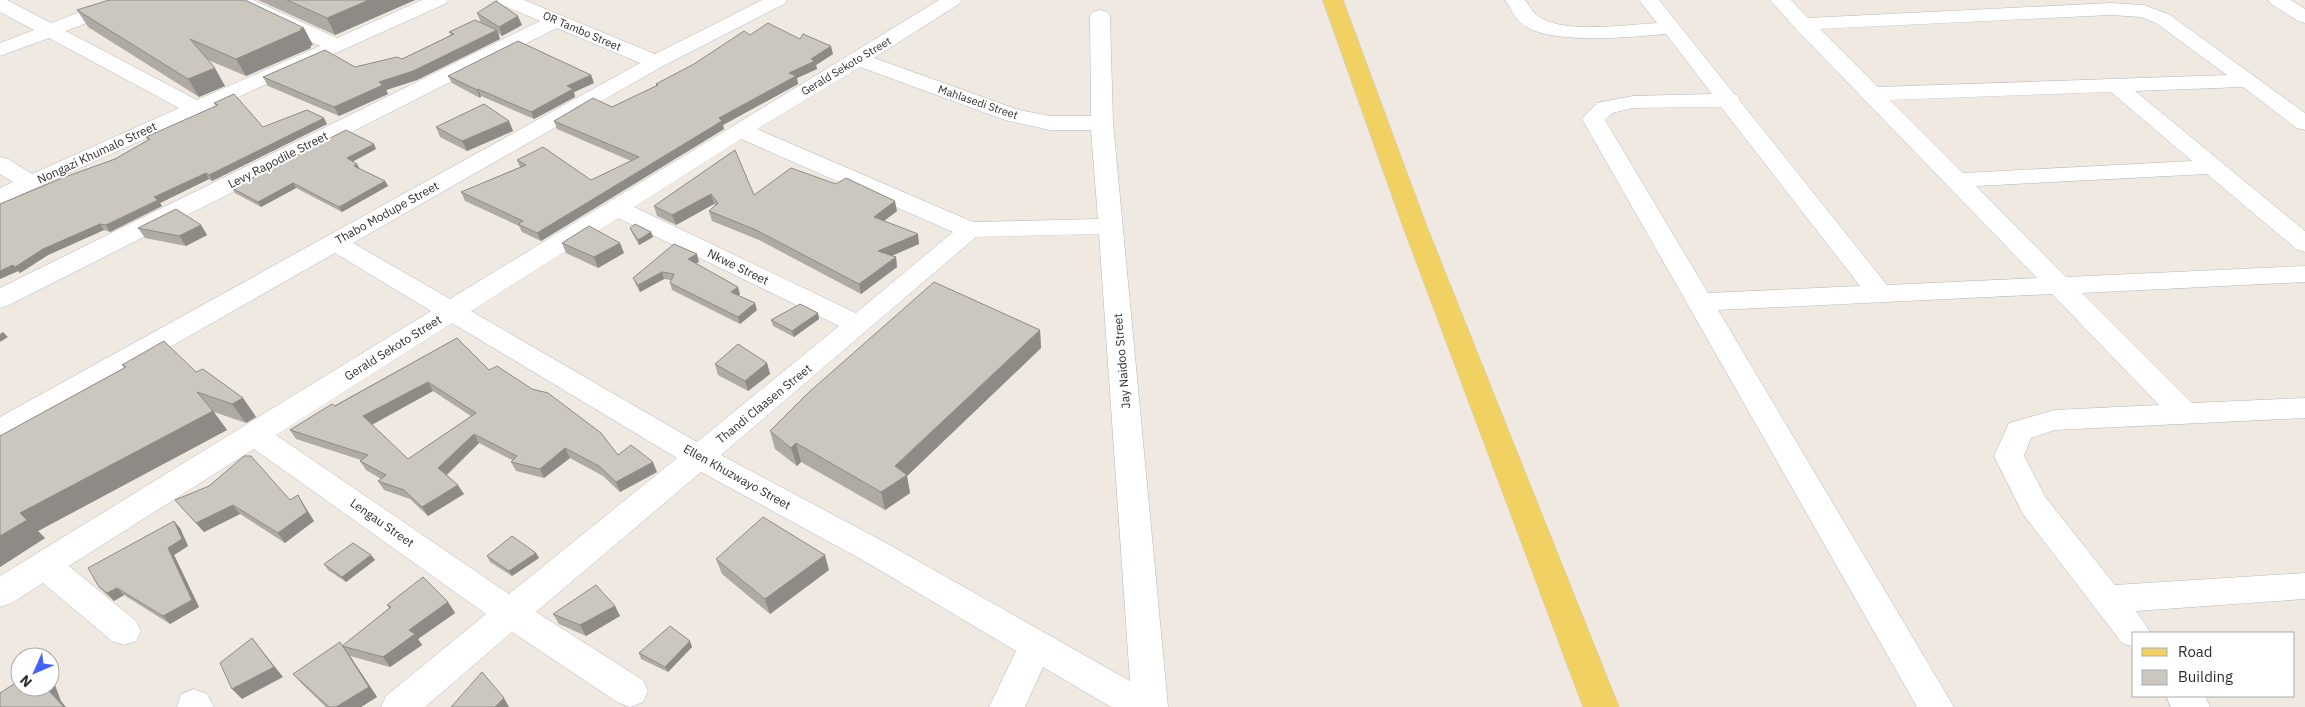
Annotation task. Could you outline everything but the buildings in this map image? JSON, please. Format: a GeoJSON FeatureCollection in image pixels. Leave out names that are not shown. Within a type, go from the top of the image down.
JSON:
{"type":"FeatureCollection","features":[{"type":"Feature","properties":{"kind":"main road"},"geometry":{"type":"LineString","coordinates":[[1333,0],[1414,224],[1601,707]]}},
{"type":"Feature","properties":{"kind":"street"},"geometry":{"type":"LineString","coordinates":[[0,50],[129,0]]}},
{"type":"Feature","properties":{"kind":"street"},"geometry":{"type":"LineString","coordinates":[[237,0],[335,45]]}},
{"type":"Feature","properties":{"kind":"street","name":"Nongazi Khumalo Street"},"geometry":{"type":"LineString","coordinates":[[0,197],[438,0]]}},
{"type":"Feature","properties":{"kind":"street","name":"OR Tambo Street"},"geometry":{"type":"LineString","coordinates":[[507,0],[656,62]]}},
{"type":"Feature","properties":{"kind":"street","name":"Thabo Modupe Street"},"geometry":{"type":"LineString","coordinates":[[0,430],[656,62],[777,0]]}},
{"type":"Feature","properties":{"kind":"street","name":"Gerald Sekoto Street"},"geometry":{"type":"LineString","coordinates":[[0,593],[740,130],[858,60],[952,0]]}},
{"type":"Feature","properties":{"kind":"street"},"geometry":{"type":"LineString","coordinates":[[1515,0],[1528,20],[1547,29],[1583,32],[1671,28]]}},
{"type":"Feature","properties":{"kind":"street"},"geometry":{"type":"LineString","coordinates":[[1648,0],[1730,100],[1880,294]]}},
{"type":"Feature","properties":{"kind":"street"},"geometry":{"type":"LineString","coordinates":[[1780,0],[2185,414]]}},
{"type":"Feature","properties":{"kind":"street"},"geometry":{"type":"LineString","coordinates":[[1920,0],[1939,17]]}},
{"type":"Feature","properties":{"kind":"street"},"geometry":{"type":"LineString","coordinates":[[2278,0],[2305,17]]}},
{"type":"Feature","properties":{"kind":"street"},"geometry":{"type":"LineString","coordinates":[[0,4],[195,108]]}},
{"type":"Feature","properties":{"kind":"street"},"geometry":{"type":"LineString","coordinates":[[1802,24],[2111,9],[2144,12],[2163,19],[2305,123]]}},
{"type":"Feature","properties":{"kind":"street","name":"Jay Naidoo Street"},"geometry":{"type":"LineString","coordinates":[[1100,16],[1102,123],[1112,226],[1150,707]]}},
{"type":"Feature","properties":{"kind":"street","name":"Levy Rapodile Street"},"geometry":{"type":"LineString","coordinates":[[0,299],[557,20]]}},
{"type":"Feature","properties":{"kind":"street","name":"Mahlasedi Street"},"geometry":{"type":"LineString","coordinates":[[858,60],[1013,115],[1050,124],[1102,123]]}},
{"type":"Feature","properties":{"kind":"street"},"geometry":{"type":"LineString","coordinates":[[1871,94],[2248,81]]}},
{"type":"Feature","properties":{"kind":"street"},"geometry":{"type":"LineString","coordinates":[[2115,85],[2305,244]]}},
{"type":"Feature","properties":{"kind":"street"},"geometry":{"type":"LineString","coordinates":[[1730,100],[1633,102],[1605,108],[1593,119],[1936,707]]}},
{"type":"Feature","properties":{"kind":"street"},"geometry":{"type":"LineString","coordinates":[[740,130],[970,230],[1112,226]]}},
{"type":"Feature","properties":{"kind":"street"},"geometry":{"type":"LineString","coordinates":[[0,164],[31,183]]}},
{"type":"Feature","properties":{"kind":"street"},"geometry":{"type":"LineString","coordinates":[[1956,180],[2213,167]]}},
{"type":"Feature","properties":{"kind":"street","name":"Nkwe Street"},"geometry":{"type":"LineString","coordinates":[[617,208],[859,325]]}},
{"type":"Feature","properties":{"kind":"street","name":"Thandi Claasen Street"},"geometry":{"type":"LineString","coordinates":[[399,707],[510,612],[859,325],[970,230]]}},
{"type":"Feature","properties":{"kind":"street","name":"Ellen Khuzwayo Street"},"geometry":{"type":"LineString","coordinates":[[334,242],[699,457],[877,553],[1143,707]]}},
{"type":"Feature","properties":{"kind":"street"},"geometry":{"type":"LineString","coordinates":[[1700,302],[2305,274]]}},
{"type":"Feature","properties":{"kind":"street"},"geometry":{"type":"LineString","coordinates":[[2133,632],[2034,506],[2009,456],[2019,431],[2055,420],[2305,408]]}},
{"type":"Feature","properties":{"kind":"street","name":"Lengau Street"},"geometry":{"type":"LineString","coordinates":[[254,434],[510,612]]}},
{"type":"Feature","properties":{"kind":"street"},"geometry":{"type":"LineString","coordinates":[[44,564],[124,631]]}},
{"type":"Feature","properties":{"kind":"street"},"geometry":{"type":"LineString","coordinates":[[2107,598],[2305,586]]}},
{"type":"Feature","properties":{"kind":"street"},"geometry":{"type":"LineString","coordinates":[[510,612],[630,691]]}},
{"type":"Feature","properties":{"kind":"street"},"geometry":{"type":"LineString","coordinates":[[1007,707],[1036,645]]}}]}
